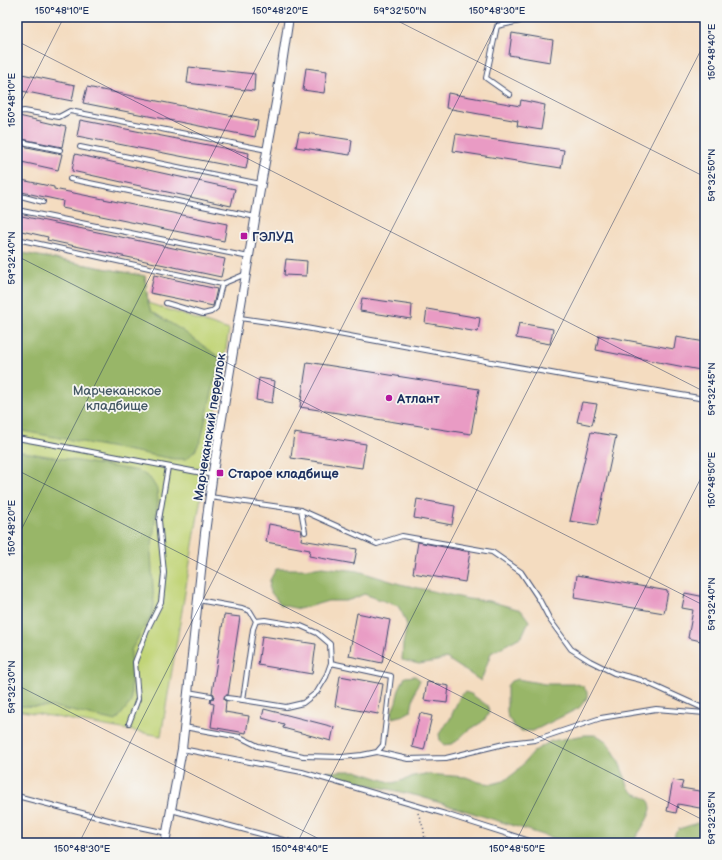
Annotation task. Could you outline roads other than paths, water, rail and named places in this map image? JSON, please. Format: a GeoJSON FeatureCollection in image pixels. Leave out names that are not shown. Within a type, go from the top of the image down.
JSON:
{"type":"FeatureCollection","features":[{"type":"Feature","properties":{"kind":"street","name":"Марчеканский переулок"},"geometry":{"type":"LineString","coordinates":[[165,843],[182,749],[205,533],[213,475],[261,184],[277,97],[289,17]]}},
{"type":"Feature","properties":{"kind":"lane"},"geometry":{"type":"LineString","coordinates":[[510,95],[486,78],[497,26],[520,20],[521,17]]}},
{"type":"Feature","properties":{"kind":"lane"},"geometry":{"type":"LineString","coordinates":[[17,112],[24,111],[59,117],[70,111],[267,150]]}},
{"type":"Feature","properties":{"kind":"lane"},"geometry":{"type":"LineString","coordinates":[[17,141],[60,150]]}},
{"type":"Feature","properties":{"kind":"lane"},"geometry":{"type":"LineString","coordinates":[[80,147],[261,184]]}},
{"type":"Feature","properties":{"kind":"lane"},"geometry":{"type":"LineString","coordinates":[[70,180],[256,217]]}},
{"type":"Feature","properties":{"kind":"lane"},"geometry":{"type":"LineString","coordinates":[[17,195],[43,202]]}},
{"type":"Feature","properties":{"kind":"lane"},"geometry":{"type":"LineString","coordinates":[[17,210],[249,257]]}},
{"type":"Feature","properties":{"kind":"lane"},"geometry":{"type":"LineString","coordinates":[[17,239],[222,284],[247,274]]}},
{"type":"Feature","properties":{"kind":"lane"},"geometry":{"type":"LineString","coordinates":[[166,303],[203,314],[211,312],[216,308],[222,284]]}},
{"type":"Feature","properties":{"kind":"lane"},"geometry":{"type":"LineString","coordinates":[[240,318],[295,326],[562,375],[705,399]]}},
{"type":"Feature","properties":{"kind":"lane"},"geometry":{"type":"LineString","coordinates":[[17,438],[213,475]]}},
{"type":"Feature","properties":{"kind":"lane"},"geometry":{"type":"LineString","coordinates":[[129,723],[138,699],[135,662],[148,628],[161,602],[164,573],[159,520],[168,467]]}},
{"type":"Feature","properties":{"kind":"lane"},"geometry":{"type":"LineString","coordinates":[[210,498],[301,510],[378,544],[402,536],[492,552],[521,572],[539,599],[550,620],[571,649],[590,661],[614,673],[641,680],[705,709]]}},
{"type":"Feature","properties":{"kind":"lane"},"geometry":{"type":"LineString","coordinates":[[301,510],[305,532]]}},
{"type":"Feature","properties":{"kind":"lane"},"geometry":{"type":"LineString","coordinates":[[198,600],[242,608],[250,611],[256,621]]}},
{"type":"Feature","properties":{"kind":"lane"},"geometry":{"type":"LineString","coordinates":[[227,698],[286,707],[303,703],[317,692],[326,677],[331,663],[330,644],[318,633],[301,626],[265,620],[256,621]]}},
{"type":"Feature","properties":{"kind":"lane"},"geometry":{"type":"LineString","coordinates":[[243,700],[253,629],[256,621]]}},
{"type":"Feature","properties":{"kind":"lane"},"geometry":{"type":"LineString","coordinates":[[331,663],[391,676],[383,746],[377,752]]}},
{"type":"Feature","properties":{"kind":"lane"},"geometry":{"type":"LineString","coordinates":[[188,692],[211,696]]}},
{"type":"Feature","properties":{"kind":"lane"},"geometry":{"type":"LineString","coordinates":[[184,727],[240,737],[258,746],[303,756],[342,757],[377,752],[408,759],[446,758],[508,743],[535,740],[601,718],[656,709],[705,713]]}},
{"type":"Feature","properties":{"kind":"lane"},"geometry":{"type":"LineString","coordinates":[[182,749],[302,772],[446,814],[536,843]]}},
{"type":"Feature","properties":{"kind":"lane"},"geometry":{"type":"LineString","coordinates":[[17,796],[120,823],[167,833]]}},
{"type":"Feature","properties":{"kind":"lane"},"geometry":{"type":"LineString","coordinates":[[171,810],[294,843]]}},
{"type":"Feature","properties":{"kind":"place","name":"ГЭЛУД"},"geometry":{"type":"Point","coordinates":[244,236]}},
{"type":"Feature","properties":{"kind":"place","name":"Атлант"},"geometry":{"type":"Point","coordinates":[389,398]}},
{"type":"Feature","properties":{"kind":"place","name":"Старое кладбище"},"geometry":{"type":"Point","coordinates":[220,473]}},
{"type":"Feature","properties":{"kind":"park label","name":"Марчеканское кладбище"},"geometry":{"type":"Point","coordinates":[117,398]}}]}
